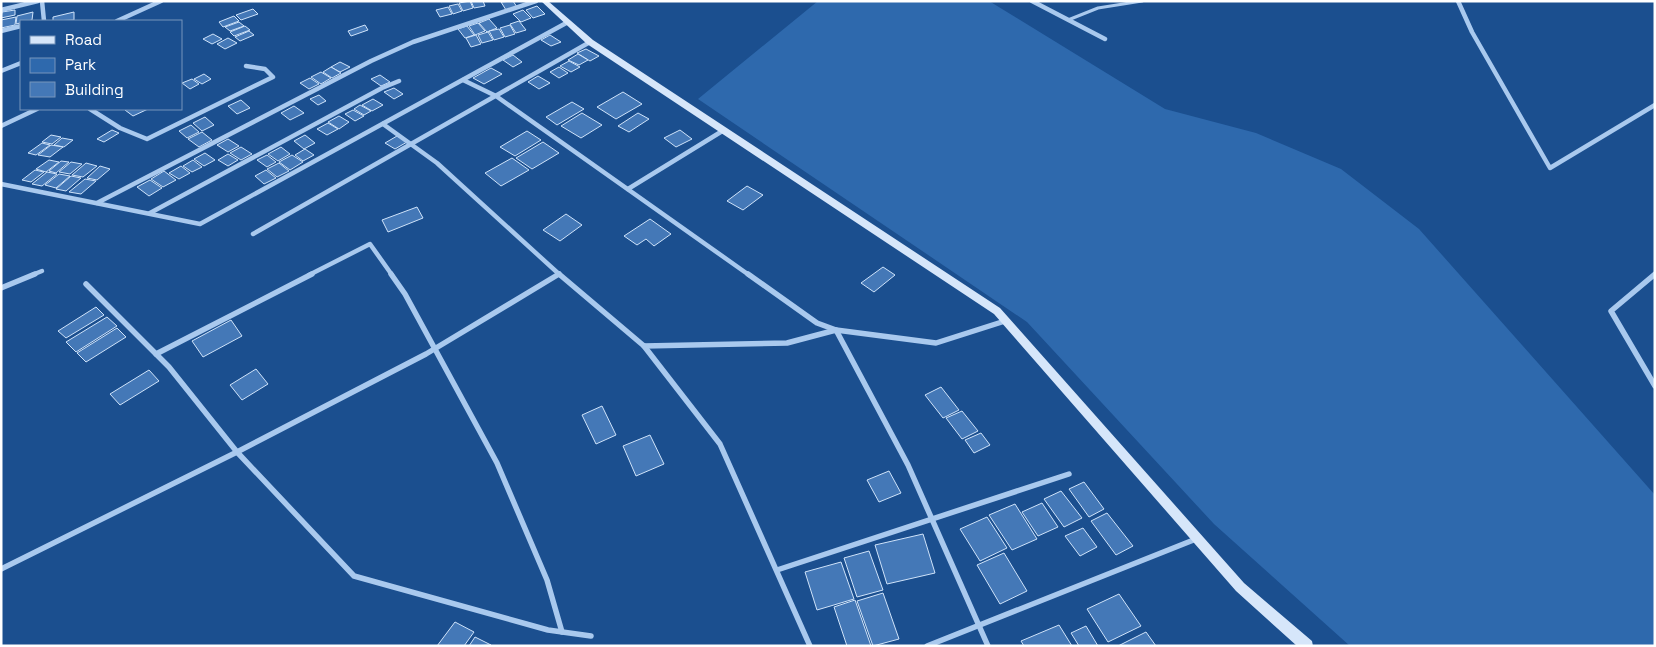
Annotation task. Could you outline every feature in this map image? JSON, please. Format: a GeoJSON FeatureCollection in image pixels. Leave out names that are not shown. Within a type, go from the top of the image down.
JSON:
{"type":"FeatureCollection","features":[{"type":"Feature","properties":{"kind":"street"},"geometry":{"type":"LineString","coordinates":[[1,10],[38,1]]}},
{"type":"Feature","properties":{"kind":"street"},"geometry":{"type":"LineString","coordinates":[[42,1],[43,20]]}},
{"type":"Feature","properties":{"kind":"street"},"geometry":{"type":"LineString","coordinates":[[118,20],[161,1]]}},
{"type":"Feature","properties":{"kind":"street"},"geometry":{"type":"LineString","coordinates":[[96,203],[404,45],[536,1]]}},
{"type":"Feature","properties":{"kind":"street"},"geometry":{"type":"LineString","coordinates":[[544,1],[590,42],[989,306],[1005,321],[1240,587],[1307,646]]}},
{"type":"Feature","properties":{"kind":"street"},"geometry":{"type":"LineString","coordinates":[[1032,1],[1105,40]]}},
{"type":"Feature","properties":{"kind":"street"},"geometry":{"type":"LineString","coordinates":[[1458,1],[1472,32],[1510,95],[1550,168],[1655,105]]}},
{"type":"Feature","properties":{"kind":"street"},"geometry":{"type":"LineString","coordinates":[[1,184],[200,224],[568,22]]}},
{"type":"Feature","properties":{"kind":"street"},"geometry":{"type":"LineString","coordinates":[[1,31],[20,26]]}},
{"type":"Feature","properties":{"kind":"street"},"geometry":{"type":"LineString","coordinates":[[253,234],[413,145],[590,42]]}},
{"type":"Feature","properties":{"kind":"street"},"geometry":{"type":"LineString","coordinates":[[1,71],[20,63]]}},
{"type":"Feature","properties":{"kind":"street"},"geometry":{"type":"LineString","coordinates":[[13,66],[20,69]]}},
{"type":"Feature","properties":{"kind":"street"},"geometry":{"type":"LineString","coordinates":[[92,110],[120,128],[148,139],[273,77],[265,69],[246,66]]}},
{"type":"Feature","properties":{"kind":"street"},"geometry":{"type":"LineString","coordinates":[[462,80],[496,96],[817,323],[836,330],[936,344],[1005,321]]}},
{"type":"Feature","properties":{"kind":"street"},"geometry":{"type":"LineString","coordinates":[[150,214],[382,88],[399,81]]}},
{"type":"Feature","properties":{"kind":"street"},"geometry":{"type":"LineString","coordinates":[[1,126],[35,110]]}},
{"type":"Feature","properties":{"kind":"street"},"geometry":{"type":"LineString","coordinates":[[383,124],[437,163],[559,274],[644,346],[720,444],[810,646]]}},
{"type":"Feature","properties":{"kind":"street"},"geometry":{"type":"LineString","coordinates":[[628,189],[724,130]]}},
{"type":"Feature","properties":{"kind":"street"},"geometry":{"type":"LineString","coordinates":[[156,354],[370,244],[405,294],[497,463],[547,580],[562,632]]}},
{"type":"Feature","properties":{"kind":"street"},"geometry":{"type":"LineString","coordinates":[[1,288],[42,271]]}},
{"type":"Feature","properties":{"kind":"street"},"geometry":{"type":"LineString","coordinates":[[1,569],[237,452],[435,349],[559,274]]}},
{"type":"Feature","properties":{"kind":"street"},"geometry":{"type":"LineString","coordinates":[[1654,383],[1611,312],[1655,274]]}},
{"type":"Feature","properties":{"kind":"street"},"geometry":{"type":"LineString","coordinates":[[86,284],[169,367],[237,452],[354,576],[548,630],[591,636]]}},
{"type":"Feature","properties":{"kind":"street"},"geometry":{"type":"LineString","coordinates":[[644,346],[787,343],[836,330]]}},
{"type":"Feature","properties":{"kind":"street"},"geometry":{"type":"LineString","coordinates":[[836,330],[908,465],[988,646]]}},
{"type":"Feature","properties":{"kind":"street"},"geometry":{"type":"LineString","coordinates":[[777,570],[1069,474]]}},
{"type":"Feature","properties":{"kind":"street"},"geometry":{"type":"LineString","coordinates":[[927,646],[1198,538]]}},
{"type":"Feature","properties":{"kind":"lane"},"geometry":{"type":"LineString","coordinates":[[1068,20],[1098,8],[1142,1]]}},
{"type":"Feature","properties":{"kind":"green space"},"geometry":{"type":"Polygon","coordinates":[[[818,1],[989,1],[1165,109],[1256,133],[1341,169],[1419,229],[1655,495],[1655,646],[1350,646],[1214,524],[1027,322],[698,99],[818,1]]]}},
{"type":"Feature","properties":{"kind":"building"},"geometry":{"type":"Polygon","coordinates":[[[470,1],[473,8],[463,11],[459,3],[470,1]]]}},
{"type":"Feature","properties":{"kind":"building"},"geometry":{"type":"Polygon","coordinates":[[[471,1],[483,1],[485,6],[474,8],[471,1]]]}},
{"type":"Feature","properties":{"kind":"building"},"geometry":{"type":"Polygon","coordinates":[[[513,1],[517,7],[506,10],[501,2],[513,1]]]}},
{"type":"Feature","properties":{"kind":"building"},"geometry":{"type":"Polygon","coordinates":[[[458,4],[462,11],[453,14],[449,6],[458,4]]]}},
{"type":"Feature","properties":{"kind":"building"},"geometry":{"type":"Polygon","coordinates":[[[537,6],[545,14],[533,18],[526,10],[537,6]]]}},
{"type":"Feature","properties":{"kind":"building"},"geometry":{"type":"Polygon","coordinates":[[[448,7],[452,14],[440,17],[436,10],[448,7]]]}},
{"type":"Feature","properties":{"kind":"building"},"geometry":{"type":"Polygon","coordinates":[[[253,9],[258,14],[241,20],[236,15],[253,9]]]}},
{"type":"Feature","properties":{"kind":"building"},"geometry":{"type":"Polygon","coordinates":[[[15,10],[15,15],[1,18],[2,12],[15,10]]]}},
{"type":"Feature","properties":{"kind":"building"},"geometry":{"type":"Polygon","coordinates":[[[523,10],[531,18],[521,22],[513,14],[523,10]]]}},
{"type":"Feature","properties":{"kind":"building"},"geometry":{"type":"Polygon","coordinates":[[[33,12],[32,20],[20,20],[20,23],[16,24],[17,16],[33,12]]]}},
{"type":"Feature","properties":{"kind":"building"},"geometry":{"type":"Polygon","coordinates":[[[74,12],[74,20],[53,20],[53,17],[74,12]]]}},
{"type":"Feature","properties":{"kind":"building"},"geometry":{"type":"Polygon","coordinates":[[[234,16],[239,21],[223,27],[219,22],[234,16]]]}},
{"type":"Feature","properties":{"kind":"building"},"geometry":{"type":"Polygon","coordinates":[[[16,17],[15,25],[1,28],[1,20],[16,17]]]}},
{"type":"Feature","properties":{"kind":"building"},"geometry":{"type":"Polygon","coordinates":[[[489,19],[497,28],[487,32],[479,23],[489,19]]]}},
{"type":"Feature","properties":{"kind":"building"},"geometry":{"type":"Polygon","coordinates":[[[519,21],[526,30],[516,33],[510,24],[519,21]]]}},
{"type":"Feature","properties":{"kind":"building"},"geometry":{"type":"Polygon","coordinates":[[[239,22],[244,26],[230,31],[225,27],[239,22]]]}},
{"type":"Feature","properties":{"kind":"building"},"geometry":{"type":"Polygon","coordinates":[[[478,23],[485,31],[475,35],[469,26],[478,23]]]}},
{"type":"Feature","properties":{"kind":"building"},"geometry":{"type":"Polygon","coordinates":[[[365,25],[368,30],[351,36],[348,31],[365,25]]]}},
{"type":"Feature","properties":{"kind":"building"},"geometry":{"type":"Polygon","coordinates":[[[510,25],[515,34],[505,37],[500,28],[510,25]]]}},
{"type":"Feature","properties":{"kind":"building"},"geometry":{"type":"Polygon","coordinates":[[[245,26],[250,30],[234,36],[230,32],[245,26]]]}},
{"type":"Feature","properties":{"kind":"building"},"geometry":{"type":"Polygon","coordinates":[[[467,26],[474,35],[465,38],[458,29],[467,26]]]}},
{"type":"Feature","properties":{"kind":"building"},"geometry":{"type":"Polygon","coordinates":[[[499,29],[504,37],[494,40],[489,31],[499,29]]]}},
{"type":"Feature","properties":{"kind":"building"},"geometry":{"type":"Polygon","coordinates":[[[249,31],[254,35],[240,41],[235,37],[249,31]]]}},
{"type":"Feature","properties":{"kind":"building"},"geometry":{"type":"Polygon","coordinates":[[[488,32],[493,40],[482,43],[478,35],[488,32]]]}},
{"type":"Feature","properties":{"kind":"building"},"geometry":{"type":"Polygon","coordinates":[[[213,34],[222,39],[212,44],[203,39],[213,34]]]}},
{"type":"Feature","properties":{"kind":"building"},"geometry":{"type":"Polygon","coordinates":[[[476,35],[481,44],[471,47],[466,38],[476,35]]]}},
{"type":"Feature","properties":{"kind":"building"},"geometry":{"type":"Polygon","coordinates":[[[550,35],[561,42],[551,46],[541,40],[550,35]]]}},
{"type":"Feature","properties":{"kind":"building"},"geometry":{"type":"Polygon","coordinates":[[[228,38],[237,43],[225,49],[217,44],[228,38]]]}},
{"type":"Feature","properties":{"kind":"building"},"geometry":{"type":"Polygon","coordinates":[[[586,49],[599,56],[590,61],[577,53],[586,49]]]}},
{"type":"Feature","properties":{"kind":"building"},"geometry":{"type":"Polygon","coordinates":[[[578,54],[588,60],[579,65],[568,60],[578,54]]]}},
{"type":"Feature","properties":{"kind":"building"},"geometry":{"type":"Polygon","coordinates":[[[513,55],[522,62],[513,67],[503,60],[513,55]]]}},
{"type":"Feature","properties":{"kind":"building"},"geometry":{"type":"Polygon","coordinates":[[[569,61],[580,67],[571,72],[560,66],[569,61]]]}},
{"type":"Feature","properties":{"kind":"building"},"geometry":{"type":"Polygon","coordinates":[[[340,62],[350,67],[340,72],[331,67],[340,62]]]}},
{"type":"Feature","properties":{"kind":"building"},"geometry":{"type":"Polygon","coordinates":[[[331,67],[341,73],[332,78],[323,72],[331,67]]]}},
{"type":"Feature","properties":{"kind":"building"},"geometry":{"type":"Polygon","coordinates":[[[559,67],[568,73],[559,78],[550,72],[559,67]]]}},
{"type":"Feature","properties":{"kind":"building"},"geometry":{"type":"Polygon","coordinates":[[[491,68],[502,74],[484,84],[473,78],[491,68]]]}},
{"type":"Feature","properties":{"kind":"building"},"geometry":{"type":"Polygon","coordinates":[[[321,72],[331,78],[321,84],[311,77],[321,72]]]}},
{"type":"Feature","properties":{"kind":"building"},"geometry":{"type":"Polygon","coordinates":[[[204,74],[211,79],[202,84],[194,79],[204,74]]]}},
{"type":"Feature","properties":{"kind":"building"},"geometry":{"type":"Polygon","coordinates":[[[380,75],[390,82],[381,86],[371,79],[380,75]]]}},
{"type":"Feature","properties":{"kind":"building"},"geometry":{"type":"Polygon","coordinates":[[[538,76],[550,83],[539,89],[528,82],[538,76]]]}},
{"type":"Feature","properties":{"kind":"building"},"geometry":{"type":"Polygon","coordinates":[[[310,78],[319,84],[309,89],[300,83],[310,78]]]}},
{"type":"Feature","properties":{"kind":"building"},"geometry":{"type":"Polygon","coordinates":[[[192,79],[199,84],[190,89],[182,83],[192,79]]]}},
{"type":"Feature","properties":{"kind":"building"},"geometry":{"type":"Polygon","coordinates":[[[394,88],[403,94],[394,99],[384,92],[394,88]]]}},
{"type":"Feature","properties":{"kind":"building"},"geometry":{"type":"Polygon","coordinates":[[[623,92],[642,104],[616,119],[597,107],[623,92]]]}},
{"type":"Feature","properties":{"kind":"building"},"geometry":{"type":"Polygon","coordinates":[[[319,95],[326,101],[318,105],[310,99],[319,95]]]}},
{"type":"Feature","properties":{"kind":"building"},"geometry":{"type":"Polygon","coordinates":[[[373,99],[383,105],[372,111],[362,105],[373,99]]]}},
{"type":"Feature","properties":{"kind":"building"},"geometry":{"type":"Polygon","coordinates":[[[241,100],[250,108],[237,114],[228,106],[241,100]]]}},
{"type":"Feature","properties":{"kind":"building"},"geometry":{"type":"Polygon","coordinates":[[[572,102],[584,109],[557,125],[546,117],[572,102]]]}},
{"type":"Feature","properties":{"kind":"building"},"geometry":{"type":"Polygon","coordinates":[[[360,105],[371,111],[364,115],[354,109],[360,105]]]}},
{"type":"Feature","properties":{"kind":"building"},"geometry":{"type":"Polygon","coordinates":[[[294,106],[304,113],[290,120],[281,113],[294,106]]]}},
{"type":"Feature","properties":{"kind":"building"},"geometry":{"type":"Polygon","coordinates":[[[125,110],[146,110],[133,116],[125,110]]]}},
{"type":"Feature","properties":{"kind":"building"},"geometry":{"type":"Polygon","coordinates":[[[353,110],[364,116],[355,121],[345,114],[353,110]]]}},
{"type":"Feature","properties":{"kind":"building"},"geometry":{"type":"Polygon","coordinates":[[[582,113],[602,125],[581,138],[561,126],[582,113]]]}},
{"type":"Feature","properties":{"kind":"building"},"geometry":{"type":"Polygon","coordinates":[[[638,113],[649,119],[629,132],[618,126],[638,113]]]}},
{"type":"Feature","properties":{"kind":"building"},"geometry":{"type":"Polygon","coordinates":[[[339,116],[349,122],[339,129],[328,122],[339,116]]]}},
{"type":"Feature","properties":{"kind":"building"},"geometry":{"type":"Polygon","coordinates":[[[205,117],[214,125],[202,131],[193,123],[205,117]]]}},
{"type":"Feature","properties":{"kind":"building"},"geometry":{"type":"Polygon","coordinates":[[[328,123],[338,129],[327,135],[317,129],[328,123]]]}},
{"type":"Feature","properties":{"kind":"building"},"geometry":{"type":"Polygon","coordinates":[[[191,125],[199,132],[187,138],[179,131],[191,125]]]}},
{"type":"Feature","properties":{"kind":"building"},"geometry":{"type":"Polygon","coordinates":[[[112,130],[119,133],[104,142],[97,139],[112,130]]]}},
{"type":"Feature","properties":{"kind":"building"},"geometry":{"type":"Polygon","coordinates":[[[680,130],[692,139],[676,147],[664,138],[680,130]]]}},
{"type":"Feature","properties":{"kind":"building"},"geometry":{"type":"Polygon","coordinates":[[[527,131],[541,140],[515,156],[500,147],[527,131]]]}},
{"type":"Feature","properties":{"kind":"building"},"geometry":{"type":"Polygon","coordinates":[[[202,132],[212,140],[199,147],[188,139],[202,132]]]}},
{"type":"Feature","properties":{"kind":"building"},"geometry":{"type":"Polygon","coordinates":[[[51,135],[61,137],[52,144],[42,142],[51,135]]]}},
{"type":"Feature","properties":{"kind":"building"},"geometry":{"type":"Polygon","coordinates":[[[305,135],[315,143],[304,149],[294,141],[305,135]]]}},
{"type":"Feature","properties":{"kind":"building"},"geometry":{"type":"Polygon","coordinates":[[[397,136],[407,142],[395,149],[385,143],[397,136]]]}},
{"type":"Feature","properties":{"kind":"building"},"geometry":{"type":"Polygon","coordinates":[[[62,138],[73,140],[64,147],[54,145],[62,138]]]}},
{"type":"Feature","properties":{"kind":"building"},"geometry":{"type":"Polygon","coordinates":[[[228,139],[239,146],[228,152],[217,145],[228,139]]]}},
{"type":"Feature","properties":{"kind":"building"},"geometry":{"type":"Polygon","coordinates":[[[543,142],[559,153],[532,169],[516,158],[543,142]]]}},
{"type":"Feature","properties":{"kind":"building"},"geometry":{"type":"Polygon","coordinates":[[[42,143],[50,145],[36,155],[28,153],[42,143]]]}},
{"type":"Feature","properties":{"kind":"building"},"geometry":{"type":"Polygon","coordinates":[[[51,145],[63,147],[50,157],[38,155],[51,145]]]}},
{"type":"Feature","properties":{"kind":"building"},"geometry":{"type":"Polygon","coordinates":[[[241,147],[252,154],[241,160],[230,153],[241,147]]]}},
{"type":"Feature","properties":{"kind":"building"},"geometry":{"type":"Polygon","coordinates":[[[281,147],[290,154],[278,161],[268,154],[281,147]]]}},
{"type":"Feature","properties":{"kind":"building"},"geometry":{"type":"Polygon","coordinates":[[[305,149],[314,155],[303,161],[295,155],[305,149]]]}},
{"type":"Feature","properties":{"kind":"building"},"geometry":{"type":"Polygon","coordinates":[[[205,153],[215,160],[204,166],[194,159],[205,153]]]}},
{"type":"Feature","properties":{"kind":"building"},"geometry":{"type":"Polygon","coordinates":[[[228,154],[238,160],[228,166],[218,160],[228,154]]]}},
{"type":"Feature","properties":{"kind":"building"},"geometry":{"type":"Polygon","coordinates":[[[267,155],[276,162],[267,167],[257,160],[267,155]]]}},
{"type":"Feature","properties":{"kind":"building"},"geometry":{"type":"Polygon","coordinates":[[[292,155],[303,162],[290,170],[279,162],[292,155]]]}},
{"type":"Feature","properties":{"kind":"building"},"geometry":{"type":"Polygon","coordinates":[[[512,158],[529,170],[501,186],[485,173],[512,158]]]}},
{"type":"Feature","properties":{"kind":"building"},"geometry":{"type":"Polygon","coordinates":[[[49,160],[59,162],[46,172],[36,169],[49,160]]]}},
{"type":"Feature","properties":{"kind":"building"},"geometry":{"type":"Polygon","coordinates":[[[193,160],[202,167],[192,172],[183,166],[193,160]]]}},
{"type":"Feature","properties":{"kind":"building"},"geometry":{"type":"Polygon","coordinates":[[[61,161],[69,162],[56,173],[49,171],[61,161]]]}},
{"type":"Feature","properties":{"kind":"building"},"geometry":{"type":"Polygon","coordinates":[[[71,162],[82,164],[70,174],[59,172],[71,162]]]}},
{"type":"Feature","properties":{"kind":"building"},"geometry":{"type":"Polygon","coordinates":[[[86,163],[97,166],[83,177],[72,175],[86,163]]]}},
{"type":"Feature","properties":{"kind":"building"},"geometry":{"type":"Polygon","coordinates":[[[279,163],[289,171],[277,177],[267,169],[279,163]]]}},
{"type":"Feature","properties":{"kind":"building"},"geometry":{"type":"Polygon","coordinates":[[[100,166],[110,169],[97,180],[87,178],[100,166]]]}},
{"type":"Feature","properties":{"kind":"building"},"geometry":{"type":"Polygon","coordinates":[[[181,166],[190,173],[179,179],[169,173],[181,166]]]}},
{"type":"Feature","properties":{"kind":"building"},"geometry":{"type":"Polygon","coordinates":[[[35,170],[44,172],[31,182],[22,180],[35,170]]]}},
{"type":"Feature","properties":{"kind":"building"},"geometry":{"type":"Polygon","coordinates":[[[266,170],[276,178],[264,184],[255,176],[266,170]]]}},
{"type":"Feature","properties":{"kind":"building"},"geometry":{"type":"Polygon","coordinates":[[[164,171],[176,180],[163,187],[151,179],[164,171]]]}},
{"type":"Feature","properties":{"kind":"building"},"geometry":{"type":"Polygon","coordinates":[[[47,172],[57,174],[42,186],[32,184],[47,172]]]}},
{"type":"Feature","properties":{"kind":"building"},"geometry":{"type":"Polygon","coordinates":[[[59,174],[70,176],[56,188],[45,185],[59,174]]]}},
{"type":"Feature","properties":{"kind":"building"},"geometry":{"type":"Polygon","coordinates":[[[71,176],[81,178],[66,191],[56,189],[71,176]]]}},
{"type":"Feature","properties":{"kind":"building"},"geometry":{"type":"Polygon","coordinates":[[[85,179],[96,181],[81,194],[69,192],[85,179]]]}},
{"type":"Feature","properties":{"kind":"building"},"geometry":{"type":"Polygon","coordinates":[[[150,180],[162,188],[149,196],[137,187],[150,180]]]}},
{"type":"Feature","properties":{"kind":"building"},"geometry":{"type":"Polygon","coordinates":[[[747,186],[763,195],[743,210],[727,201],[747,186]]]}},
{"type":"Feature","properties":{"kind":"building"},"geometry":{"type":"Polygon","coordinates":[[[417,207],[423,218],[388,232],[382,220],[417,207]]]}},
{"type":"Feature","properties":{"kind":"building"},"geometry":{"type":"Polygon","coordinates":[[[566,214],[582,225],[560,241],[543,230],[566,214]]]}},
{"type":"Feature","properties":{"kind":"building"},"geometry":{"type":"Polygon","coordinates":[[[650,219],[671,234],[654,246],[646,239],[637,245],[624,236],[650,219]]]}},
{"type":"Feature","properties":{"kind":"building"},"geometry":{"type":"Polygon","coordinates":[[[883,267],[895,275],[874,292],[861,283],[883,267]]]}},
{"type":"Feature","properties":{"kind":"building"},"geometry":{"type":"Polygon","coordinates":[[[96,307],[104,315],[66,338],[58,331],[96,307]]]}},
{"type":"Feature","properties":{"kind":"building"},"geometry":{"type":"Polygon","coordinates":[[[107,317],[117,326],[76,352],[66,342],[107,317]]]}},
{"type":"Feature","properties":{"kind":"building"},"geometry":{"type":"Polygon","coordinates":[[[231,320],[242,336],[203,357],[192,341],[231,320]]]}},
{"type":"Feature","properties":{"kind":"building"},"geometry":{"type":"Polygon","coordinates":[[[117,328],[126,337],[86,362],[77,353],[117,328]]]}},
{"type":"Feature","properties":{"kind":"building"},"geometry":{"type":"Polygon","coordinates":[[[256,369],[268,384],[242,400],[230,385],[256,369]]]}},
{"type":"Feature","properties":{"kind":"building"},"geometry":{"type":"Polygon","coordinates":[[[149,370],[159,381],[120,405],[110,394],[149,370]]]}},
{"type":"Feature","properties":{"kind":"building"},"geometry":{"type":"Polygon","coordinates":[[[941,387],[959,410],[943,418],[925,395],[941,387]]]}},
{"type":"Feature","properties":{"kind":"building"},"geometry":{"type":"Polygon","coordinates":[[[602,406],[616,435],[596,444],[582,415],[602,406]]]}},
{"type":"Feature","properties":{"kind":"building"},"geometry":{"type":"Polygon","coordinates":[[[962,411],[978,431],[962,439],[946,418],[962,411]]]}},
{"type":"Feature","properties":{"kind":"building"},"geometry":{"type":"Polygon","coordinates":[[[981,433],[990,445],[974,453],[965,440],[981,433]]]}},
{"type":"Feature","properties":{"kind":"building"},"geometry":{"type":"Polygon","coordinates":[[[650,435],[664,464],[636,476],[623,446],[650,435]]]}},
{"type":"Feature","properties":{"kind":"building"},"geometry":{"type":"Polygon","coordinates":[[[889,471],[901,493],[879,502],[867,480],[889,471]]]}},
{"type":"Feature","properties":{"kind":"building"},"geometry":{"type":"Polygon","coordinates":[[[1084,482],[1104,509],[1089,517],[1069,489],[1084,482]]]}},
{"type":"Feature","properties":{"kind":"building"},"geometry":{"type":"Polygon","coordinates":[[[1061,491],[1082,518],[1064,527],[1044,499],[1061,491]]]}},
{"type":"Feature","properties":{"kind":"building"},"geometry":{"type":"Polygon","coordinates":[[[1042,503],[1058,527],[1038,536],[1022,512],[1042,503]]]}},
{"type":"Feature","properties":{"kind":"building"},"geometry":{"type":"Polygon","coordinates":[[[1015,504],[1037,539],[1012,550],[989,515],[1015,504]]]}},
{"type":"Feature","properties":{"kind":"building"},"geometry":{"type":"Polygon","coordinates":[[[1107,513],[1133,546],[1116,555],[1091,521],[1107,513]]]}},
{"type":"Feature","properties":{"kind":"building"},"geometry":{"type":"Polygon","coordinates":[[[987,517],[1007,548],[980,561],[960,529],[987,517]]]}},
{"type":"Feature","properties":{"kind":"building"},"geometry":{"type":"Polygon","coordinates":[[[1083,528],[1097,547],[1080,556],[1065,536],[1083,528]]]}},
{"type":"Feature","properties":{"kind":"building"},"geometry":{"type":"Polygon","coordinates":[[[923,534],[935,573],[887,584],[875,545],[923,534]]]}},
{"type":"Feature","properties":{"kind":"building"},"geometry":{"type":"Polygon","coordinates":[[[869,551],[883,590],[857,597],[844,558],[869,551]]]}},
{"type":"Feature","properties":{"kind":"building"},"geometry":{"type":"Polygon","coordinates":[[[1004,553],[1027,591],[1000,604],[977,565],[1004,553]]]}},
{"type":"Feature","properties":{"kind":"building"},"geometry":{"type":"Polygon","coordinates":[[[841,562],[854,599],[817,610],[805,572],[841,562]]]}},
{"type":"Feature","properties":{"kind":"building"},"geometry":{"type":"Polygon","coordinates":[[[883,593],[899,639],[873,646],[857,601],[883,593]]]}},
{"type":"Feature","properties":{"kind":"building"},"geometry":{"type":"Polygon","coordinates":[[[1119,594],[1141,626],[1108,642],[1087,609],[1119,594]]]}},
{"type":"Feature","properties":{"kind":"building"},"geometry":{"type":"Polygon","coordinates":[[[855,600],[871,646],[847,646],[834,607],[855,600]]]}},
{"type":"Feature","properties":{"kind":"building"},"geometry":{"type":"Polygon","coordinates":[[[455,622],[474,632],[464,646],[437,646],[455,622]]]}},
{"type":"Feature","properties":{"kind":"building"},"geometry":{"type":"Polygon","coordinates":[[[1059,625],[1072,646],[1024,646],[1021,641],[1059,625]]]}},
{"type":"Feature","properties":{"kind":"building"},"geometry":{"type":"Polygon","coordinates":[[[1086,626],[1098,646],[1079,646],[1071,633],[1086,626]]]}},
{"type":"Feature","properties":{"kind":"building"},"geometry":{"type":"Polygon","coordinates":[[[1146,632],[1156,646],[1118,646],[1146,632]]]}},
{"type":"Feature","properties":{"kind":"building"},"geometry":{"type":"Polygon","coordinates":[[[475,637],[491,645],[469,646],[475,637]]]}}]}
